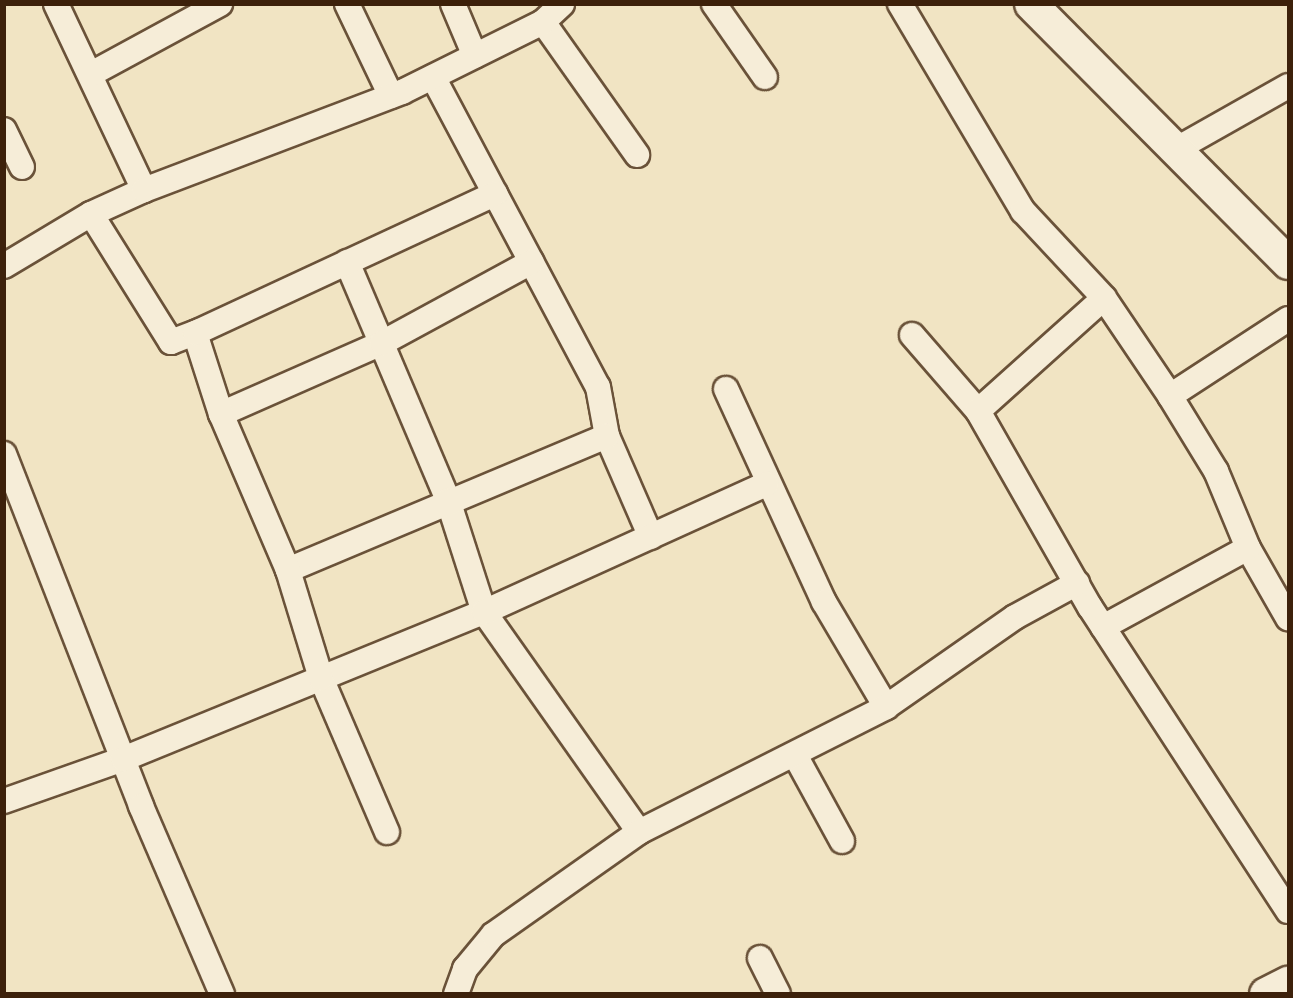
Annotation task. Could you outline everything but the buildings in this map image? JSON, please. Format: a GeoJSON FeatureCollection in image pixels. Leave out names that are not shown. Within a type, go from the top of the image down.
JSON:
{"type":"FeatureCollection","features":[{"type":"Feature","properties":{"kind":"street"},"geometry":{"type":"LineString","coordinates":[[56,4],[92,74],[144,190]]}},
{"type":"Feature","properties":{"kind":"street"},"geometry":{"type":"LineString","coordinates":[[92,74],[220,4]]}},
{"type":"Feature","properties":{"kind":"street"},"geometry":{"type":"LineString","coordinates":[[346,4],[391,96]]}},
{"type":"Feature","properties":{"kind":"street"},"geometry":{"type":"LineString","coordinates":[[453,4],[475,56]]}},
{"type":"Feature","properties":{"kind":"street"},"geometry":{"type":"LineString","coordinates":[[4,266],[91,214],[144,190],[391,96],[432,77],[543,22],[562,4]]}},
{"type":"Feature","properties":{"kind":"street"},"geometry":{"type":"LineString","coordinates":[[714,4],[765,77]]}},
{"type":"Feature","properties":{"kind":"street"},"geometry":{"type":"LineString","coordinates":[[900,4],[1023,211],[1104,298],[1170,396],[1216,471],[1248,548],[1288,618]]}},
{"type":"Feature","properties":{"kind":"street"},"geometry":{"type":"LineString","coordinates":[[1031,4],[1288,263]]}},
{"type":"Feature","properties":{"kind":"street"},"geometry":{"type":"LineString","coordinates":[[543,22],[637,155]]}},
{"type":"Feature","properties":{"kind":"street"},"geometry":{"type":"LineString","coordinates":[[432,77],[598,387],[607,436],[651,537]]}},
{"type":"Feature","properties":{"kind":"street"},"geometry":{"type":"LineString","coordinates":[[1175,150],[1288,86]]}},
{"type":"Feature","properties":{"kind":"street"},"geometry":{"type":"LineString","coordinates":[[4,130],[21,167]]}},
{"type":"Feature","properties":{"kind":"street"},"geometry":{"type":"LineString","coordinates":[[387,832],[321,678],[288,570],[221,414],[195,333],[495,194]]}},
{"type":"Feature","properties":{"kind":"street"},"geometry":{"type":"LineString","coordinates":[[91,214],[171,342],[200,331]]}},
{"type":"Feature","properties":{"kind":"street"},"geometry":{"type":"LineString","coordinates":[[347,262],[448,500],[484,612],[639,832]]}},
{"type":"Feature","properties":{"kind":"street"},"geometry":{"type":"LineString","coordinates":[[221,414],[382,343],[531,262]]}},
{"type":"Feature","properties":{"kind":"street"},"geometry":{"type":"LineString","coordinates":[[978,411],[1104,298]]}},
{"type":"Feature","properties":{"kind":"street"},"geometry":{"type":"LineString","coordinates":[[1170,396],[1288,319]]}},
{"type":"Feature","properties":{"kind":"street"},"geometry":{"type":"LineString","coordinates":[[912,335],[978,411],[1103,627],[1288,911]]}},
{"type":"Feature","properties":{"kind":"street"},"geometry":{"type":"LineString","coordinates":[[726,389],[766,484],[824,602],[886,707]]}},
{"type":"Feature","properties":{"kind":"street"},"geometry":{"type":"LineString","coordinates":[[288,570],[394,529],[448,500],[607,436]]}},
{"type":"Feature","properties":{"kind":"street"},"geometry":{"type":"LineString","coordinates":[[4,454],[123,759],[222,993]]}},
{"type":"Feature","properties":{"kind":"street"},"geometry":{"type":"LineString","coordinates":[[4,801],[123,759],[484,612],[766,484]]}},
{"type":"Feature","properties":{"kind":"street"},"geometry":{"type":"LineString","coordinates":[[1103,627],[1248,548]]}},
{"type":"Feature","properties":{"kind":"street"},"geometry":{"type":"LineString","coordinates":[[456,993],[465,969],[493,935],[639,832],[886,707],[1015,617],[1077,583]]}},
{"type":"Feature","properties":{"kind":"street"},"geometry":{"type":"LineString","coordinates":[[795,755],[842,842]]}},
{"type":"Feature","properties":{"kind":"street"},"geometry":{"type":"LineString","coordinates":[[760,958],[778,993]]}},
{"type":"Feature","properties":{"kind":"street"},"geometry":{"type":"LineString","coordinates":[[1266,993],[1288,982]]}}]}
